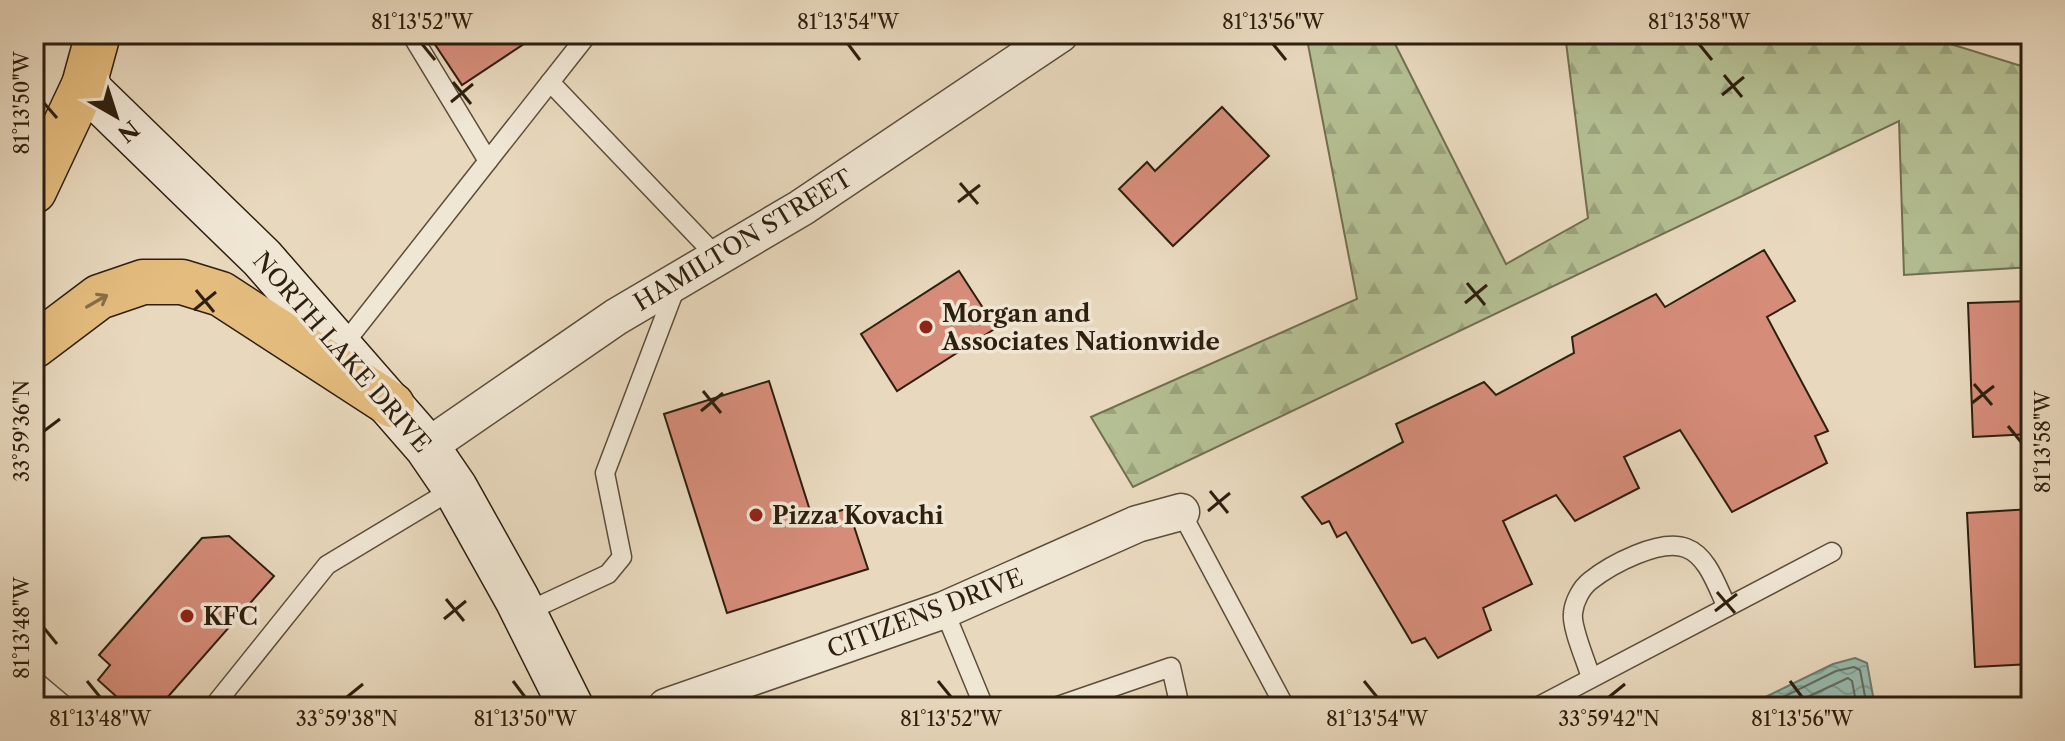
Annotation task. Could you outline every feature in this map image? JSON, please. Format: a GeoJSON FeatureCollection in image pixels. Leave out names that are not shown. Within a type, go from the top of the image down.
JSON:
{"type":"FeatureCollection","features":[{"type":"Feature","properties":{"kind":"main road"},"geometry":{"type":"LineString","coordinates":[[34,191],[84,85],[98,34]]}},
{"type":"Feature","properties":{"kind":"main road","name":"NORTH LAKE DRIVE"},"geometry":{"type":"LineString","coordinates":[[84,85],[262,258],[427,447],[455,488],[524,613],[571,707]]}},
{"type":"Feature","properties":{"kind":"main road"},"geometry":{"type":"LineString","coordinates":[[34,346],[99,297],[143,282],[182,282],[221,294],[392,405]]}},
{"type":"Feature","properties":{"kind":"street","name":"HAMILTON STREET"},"geometry":{"type":"LineString","coordinates":[[427,447],[616,317],[801,208],[1060,34]]}},
{"type":"Feature","properties":{"kind":"street","name":"CITIZENS DRIVE"},"geometry":{"type":"LineString","coordinates":[[666,707],[944,610],[1137,524],[1181,512]]}},
{"type":"Feature","properties":{"kind":"lane"},"geometry":{"type":"LineString","coordinates":[[411,34],[488,161]]}},
{"type":"Feature","properties":{"kind":"lane"},"geometry":{"type":"LineString","coordinates":[[340,349],[588,34]]}},
{"type":"Feature","properties":{"kind":"lane"},"geometry":{"type":"LineString","coordinates":[[550,82],[718,258]]}},
{"type":"Feature","properties":{"kind":"lane"},"geometry":{"type":"LineString","coordinates":[[524,613],[608,574],[622,557],[605,473],[678,281]]}},
{"type":"Feature","properties":{"kind":"lane"},"geometry":{"type":"LineString","coordinates":[[213,707],[327,565],[455,488]]}},
{"type":"Feature","properties":{"kind":"lane"},"geometry":{"type":"LineString","coordinates":[[1181,512],[1285,707]]}},
{"type":"Feature","properties":{"kind":"lane"},"geometry":{"type":"LineString","coordinates":[[1591,678],[1572,616],[1578,596],[1589,582],[1646,549],[1664,545],[1686,548],[1702,558],[1727,607]]}},
{"type":"Feature","properties":{"kind":"lane"},"geometry":{"type":"LineString","coordinates":[[1537,707],[1832,552]]}},
{"type":"Feature","properties":{"kind":"lane"},"geometry":{"type":"LineString","coordinates":[[944,610],[984,707]]}},
{"type":"Feature","properties":{"kind":"lane"},"geometry":{"type":"LineString","coordinates":[[1055,707],[1171,667],[1180,707]]}},
{"type":"Feature","properties":{"kind":"lane"},"geometry":{"type":"LineString","coordinates":[[34,680],[66,707]]}},
{"type":"Feature","properties":{"kind":"green space"},"geometry":{"type":"Polygon","coordinates":[[[1306,34],[1390,34],[1506,264],[1588,218],[1565,34],[1927,34],[1928,37],[2031,69],[2031,267],[1904,275],[1899,121],[1133,487],[1091,417],[1357,299],[1306,34]]]}},
{"type":"Feature","properties":{"kind":"water"},"geometry":{"type":"Polygon","coordinates":[[[1855,658],[1867,663],[1875,707],[1745,707],[1833,664],[1855,658]]]}},
{"type":"Feature","properties":{"kind":"building"},"geometry":{"type":"Polygon","coordinates":[[[428,34],[539,34],[462,85],[428,34]]]}},
{"type":"Feature","properties":{"kind":"building"},"geometry":{"type":"Polygon","coordinates":[[[1222,107],[1269,156],[1173,246],[1119,189],[1147,162],[1155,171],[1222,107]]]}},
{"type":"Feature","properties":{"kind":"building"},"geometry":{"type":"Polygon","coordinates":[[[1764,250],[1795,301],[1767,317],[1828,431],[1815,436],[1827,463],[1732,512],[1680,430],[1624,457],[1639,488],[1575,521],[1556,495],[1503,521],[1532,584],[1483,608],[1491,630],[1438,658],[1425,638],[1412,643],[1346,532],[1337,537],[1329,521],[1322,524],[1302,497],[1403,442],[1396,424],[1484,382],[1496,395],[1574,353],[1572,337],[1656,294],[1665,307],[1764,250]]]}},
{"type":"Feature","properties":{"kind":"building"},"geometry":{"type":"Polygon","coordinates":[[[959,271],[996,328],[897,391],[861,334],[959,271]]]}},
{"type":"Feature","properties":{"kind":"building"},"geometry":{"type":"Polygon","coordinates":[[[2031,301],[2031,434],[1973,437],[1968,303],[2031,301]]]}},
{"type":"Feature","properties":{"kind":"building"},"geometry":{"type":"Polygon","coordinates":[[[769,381],[813,520],[848,508],[868,569],[727,613],[664,414],[769,381]]]}},
{"type":"Feature","properties":{"kind":"building"},"geometry":{"type":"Polygon","coordinates":[[[2031,509],[2031,664],[1975,667],[1967,513],[2031,509]]]}},
{"type":"Feature","properties":{"kind":"building","name":"KFC"},"geometry":{"type":"Polygon","coordinates":[[[229,536],[274,576],[159,707],[128,707],[98,680],[110,665],[99,655],[202,538],[229,536]]]}},
{"type":"Feature","properties":{"kind":"place","name":"Morgan and Associates Nationwide"},"geometry":{"type":"Point","coordinates":[926,327]}},
{"type":"Feature","properties":{"kind":"place","name":"Pizza Kovachi"},"geometry":{"type":"Point","coordinates":[756,515]}},
{"type":"Feature","properties":{"kind":"place","name":"KFC"},"geometry":{"type":"Point","coordinates":[187,616]}}]}
